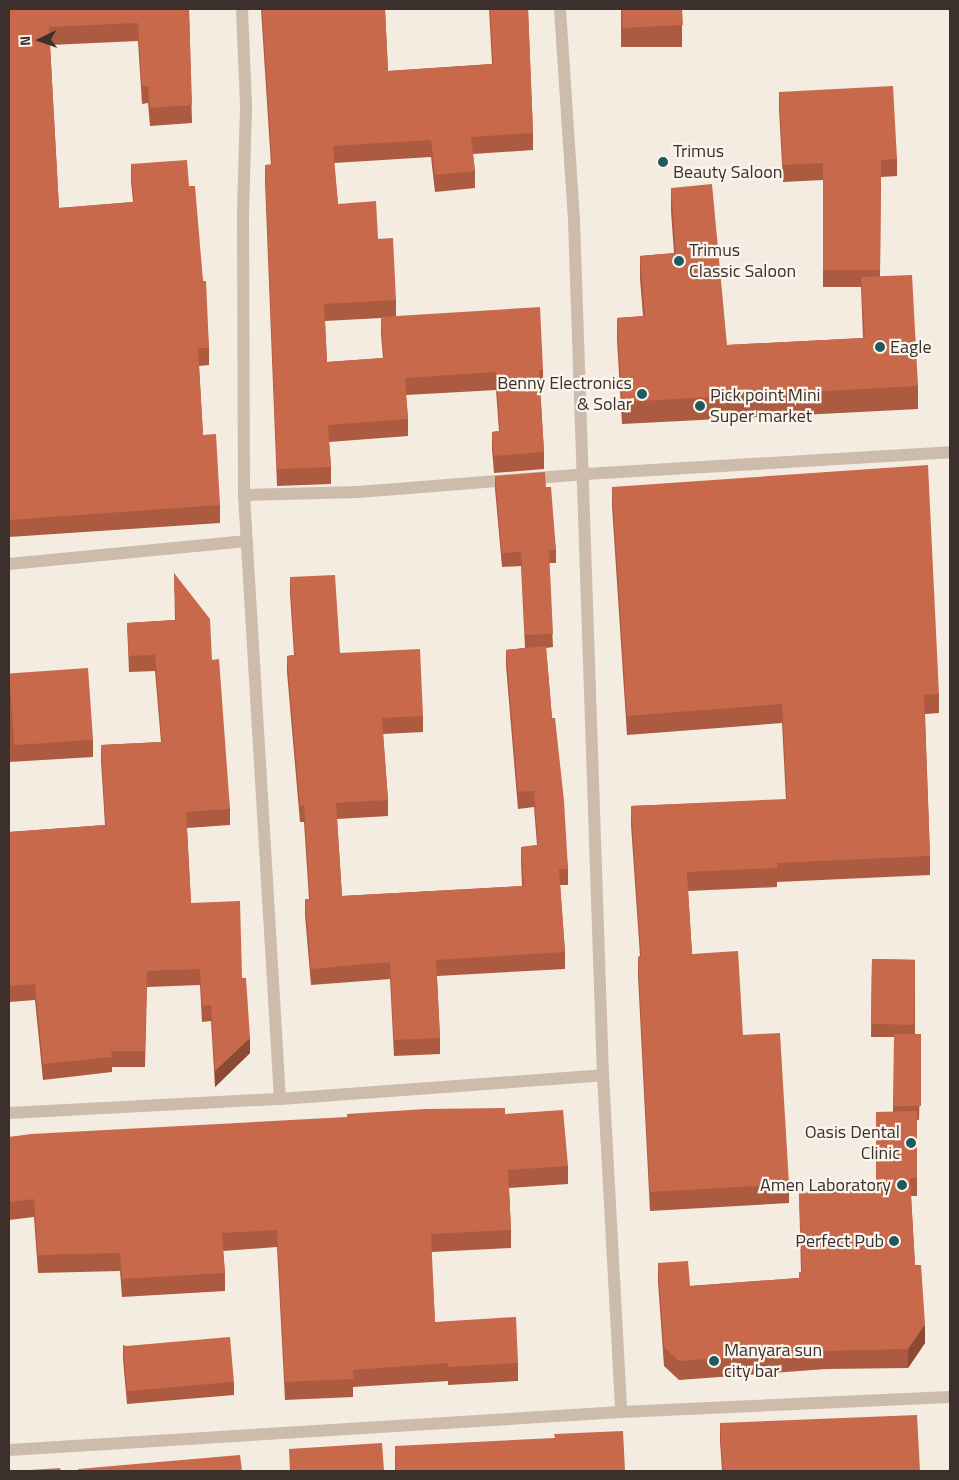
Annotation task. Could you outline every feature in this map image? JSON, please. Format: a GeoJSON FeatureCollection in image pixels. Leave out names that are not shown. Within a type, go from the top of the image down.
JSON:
{"type":"FeatureCollection","features":[{"type":"Feature","properties":{"kind":"street"},"geometry":{"type":"LineString","coordinates":[[242,9],[246,106],[243,214],[244,494],[280,1099]]}},
{"type":"Feature","properties":{"kind":"street"},"geometry":{"type":"LineString","coordinates":[[560,9],[574,220],[585,474],[603,1075],[621,1412]]}},
{"type":"Feature","properties":{"kind":"street"},"geometry":{"type":"LineString","coordinates":[[244,494],[358,492],[585,474],[950,452]]}},
{"type":"Feature","properties":{"kind":"street"},"geometry":{"type":"LineString","coordinates":[[9,564],[247,541]]}},
{"type":"Feature","properties":{"kind":"street"},"geometry":{"type":"LineString","coordinates":[[9,1112],[280,1099],[603,1075]]}},
{"type":"Feature","properties":{"kind":"street"},"geometry":{"type":"LineString","coordinates":[[9,1450],[621,1412],[950,1397]]}},
{"type":"Feature","properties":{"kind":"building"},"geometry":{"type":"Polygon","coordinates":[[[9,9],[189,9],[192,105],[150,108],[148,86],[142,86],[138,23],[49,27],[59,208],[134,202],[131,164],[187,160],[189,186],[195,186],[203,281],[206,281],[209,348],[198,348],[203,435],[216,434],[220,505],[9,520],[9,9]]]}},
{"type":"Feature","properties":{"kind":"building"},"geometry":{"type":"Polygon","coordinates":[[[262,9],[385,9],[388,71],[493,64],[490,9],[528,9],[533,133],[471,137],[475,171],[435,175],[431,140],[333,146],[338,204],[376,201],[378,239],[393,238],[396,300],[324,304],[327,362],[384,358],[381,317],[540,307],[543,370],[539,370],[544,452],[494,456],[492,432],[500,431],[496,372],[405,378],[408,419],[328,425],[331,467],[277,469],[265,165],[272,164],[262,9]]]}},
{"type":"Feature","properties":{"kind":"building"},"geometry":{"type":"Polygon","coordinates":[[[622,9],[682,9],[683,25],[623,28],[622,9]]]}},
{"type":"Feature","properties":{"kind":"building"},"geometry":{"type":"Polygon","coordinates":[[[893,86],[897,159],[881,160],[880,270],[823,270],[823,163],[783,165],[779,92],[893,86]]]}},
{"type":"Feature","properties":{"kind":"building"},"geometry":{"type":"Polygon","coordinates":[[[712,184],[727,345],[865,338],[861,277],[912,275],[918,386],[622,402],[617,318],[645,316],[640,256],[676,253],[671,188],[712,184]]]}},
{"type":"Feature","properties":{"kind":"building"},"geometry":{"type":"Polygon","coordinates":[[[928,465],[939,694],[924,695],[930,856],[777,863],[777,868],[687,872],[692,954],[738,951],[743,1035],[780,1033],[789,1184],[650,1192],[638,957],[641,956],[631,806],[787,799],[782,704],[627,716],[612,487],[928,465]]]}},
{"type":"Feature","properties":{"kind":"building"},"geometry":{"type":"Polygon","coordinates":[[[545,472],[546,487],[551,487],[556,550],[549,550],[553,634],[525,635],[521,552],[502,553],[495,476],[545,472]]]}},
{"type":"Feature","properties":{"kind":"building"},"geometry":{"type":"Polygon","coordinates":[[[174,573],[210,619],[212,660],[219,659],[230,809],[186,812],[191,903],[240,901],[242,978],[246,978],[250,1038],[215,1071],[211,1005],[202,1006],[200,969],[147,971],[145,1051],[111,1051],[112,1057],[43,1064],[35,984],[9,986],[9,832],[106,825],[101,745],[162,742],[155,655],[129,656],[127,623],[176,620],[174,573]]]}},
{"type":"Feature","properties":{"kind":"building"},"geometry":{"type":"Polygon","coordinates":[[[335,575],[340,653],[420,649],[423,716],[382,718],[388,800],[336,803],[342,896],[524,886],[521,847],[538,845],[534,791],[518,792],[506,650],[546,646],[552,718],[555,718],[564,801],[568,869],[559,869],[565,952],[436,960],[440,1038],[394,1040],[390,962],[311,969],[305,899],[310,899],[304,805],[300,806],[287,656],[295,655],[290,577],[335,575]]]}},
{"type":"Feature","properties":{"kind":"building"},"geometry":{"type":"Polygon","coordinates":[[[88,668],[93,740],[14,745],[9,674],[88,668]]]}},
{"type":"Feature","properties":{"kind":"building"},"geometry":{"type":"Polygon","coordinates":[[[872,959],[915,960],[914,1025],[871,1024],[872,959]]]}},
{"type":"Feature","properties":{"kind":"building"},"geometry":{"type":"Polygon","coordinates":[[[894,1034],[921,1034],[921,1106],[894,1106],[894,1034]]]}},
{"type":"Feature","properties":{"kind":"building"},"geometry":{"type":"Polygon","coordinates":[[[505,1108],[505,1114],[563,1110],[568,1166],[508,1170],[511,1230],[431,1234],[435,1322],[516,1317],[518,1363],[448,1367],[448,1363],[353,1370],[353,1379],[285,1382],[277,1230],[222,1233],[225,1273],[122,1279],[120,1253],[38,1255],[34,1199],[9,1202],[9,1137],[31,1134],[347,1117],[347,1114],[425,1109],[505,1108]]]}},
{"type":"Feature","properties":{"kind":"building"},"geometry":{"type":"Polygon","coordinates":[[[917,1111],[917,1178],[910,1178],[915,1265],[921,1265],[925,1324],[908,1349],[826,1351],[679,1361],[664,1347],[658,1263],[688,1261],[690,1286],[799,1278],[799,1272],[802,1272],[799,1193],[876,1190],[876,1112],[917,1111]]]}},
{"type":"Feature","properties":{"kind":"building"},"geometry":{"type":"Polygon","coordinates":[[[230,1337],[234,1382],[127,1391],[123,1346],[230,1337]]]}},
{"type":"Feature","properties":{"kind":"building"},"geometry":{"type":"Polygon","coordinates":[[[917,1415],[920,1471],[723,1471],[720,1423],[917,1415]]]}},
{"type":"Feature","properties":{"kind":"building"},"geometry":{"type":"Polygon","coordinates":[[[623,1431],[625,1471],[396,1471],[395,1446],[555,1438],[554,1434],[623,1431]]]}},
{"type":"Feature","properties":{"kind":"building"},"geometry":{"type":"Polygon","coordinates":[[[382,1443],[384,1471],[290,1471],[289,1449],[382,1443]]]}},
{"type":"Feature","properties":{"kind":"building"},"geometry":{"type":"Polygon","coordinates":[[[240,1455],[242,1471],[78,1471],[78,1469],[240,1455]]]}},
{"type":"Feature","properties":{"kind":"building"},"geometry":{"type":"Polygon","coordinates":[[[60,1468],[61,1471],[15,1471],[60,1468]]]}},
{"type":"Feature","properties":{"kind":"place","name":"Trimus Beauty Saloon"},"geometry":{"type":"Point","coordinates":[663,162]}},
{"type":"Feature","properties":{"kind":"place","name":"Trimus Classic Saloon"},"geometry":{"type":"Point","coordinates":[679,261]}},
{"type":"Feature","properties":{"kind":"place","name":"Eagle"},"geometry":{"type":"Point","coordinates":[880,347]}},
{"type":"Feature","properties":{"kind":"place","name":"Benny Electronics & Solar"},"geometry":{"type":"Point","coordinates":[642,394]}},
{"type":"Feature","properties":{"kind":"place","name":"Pick point Mini Super market"},"geometry":{"type":"Point","coordinates":[700,406]}},
{"type":"Feature","properties":{"kind":"place","name":"Oasis Dental Clinic"},"geometry":{"type":"Point","coordinates":[911,1143]}},
{"type":"Feature","properties":{"kind":"place","name":"Amen Laboratory"},"geometry":{"type":"Point","coordinates":[902,1185]}},
{"type":"Feature","properties":{"kind":"place","name":"Perfect Pub"},"geometry":{"type":"Point","coordinates":[894,1241]}},
{"type":"Feature","properties":{"kind":"place","name":"Manyara sun city bar"},"geometry":{"type":"Point","coordinates":[714,1361]}}]}
